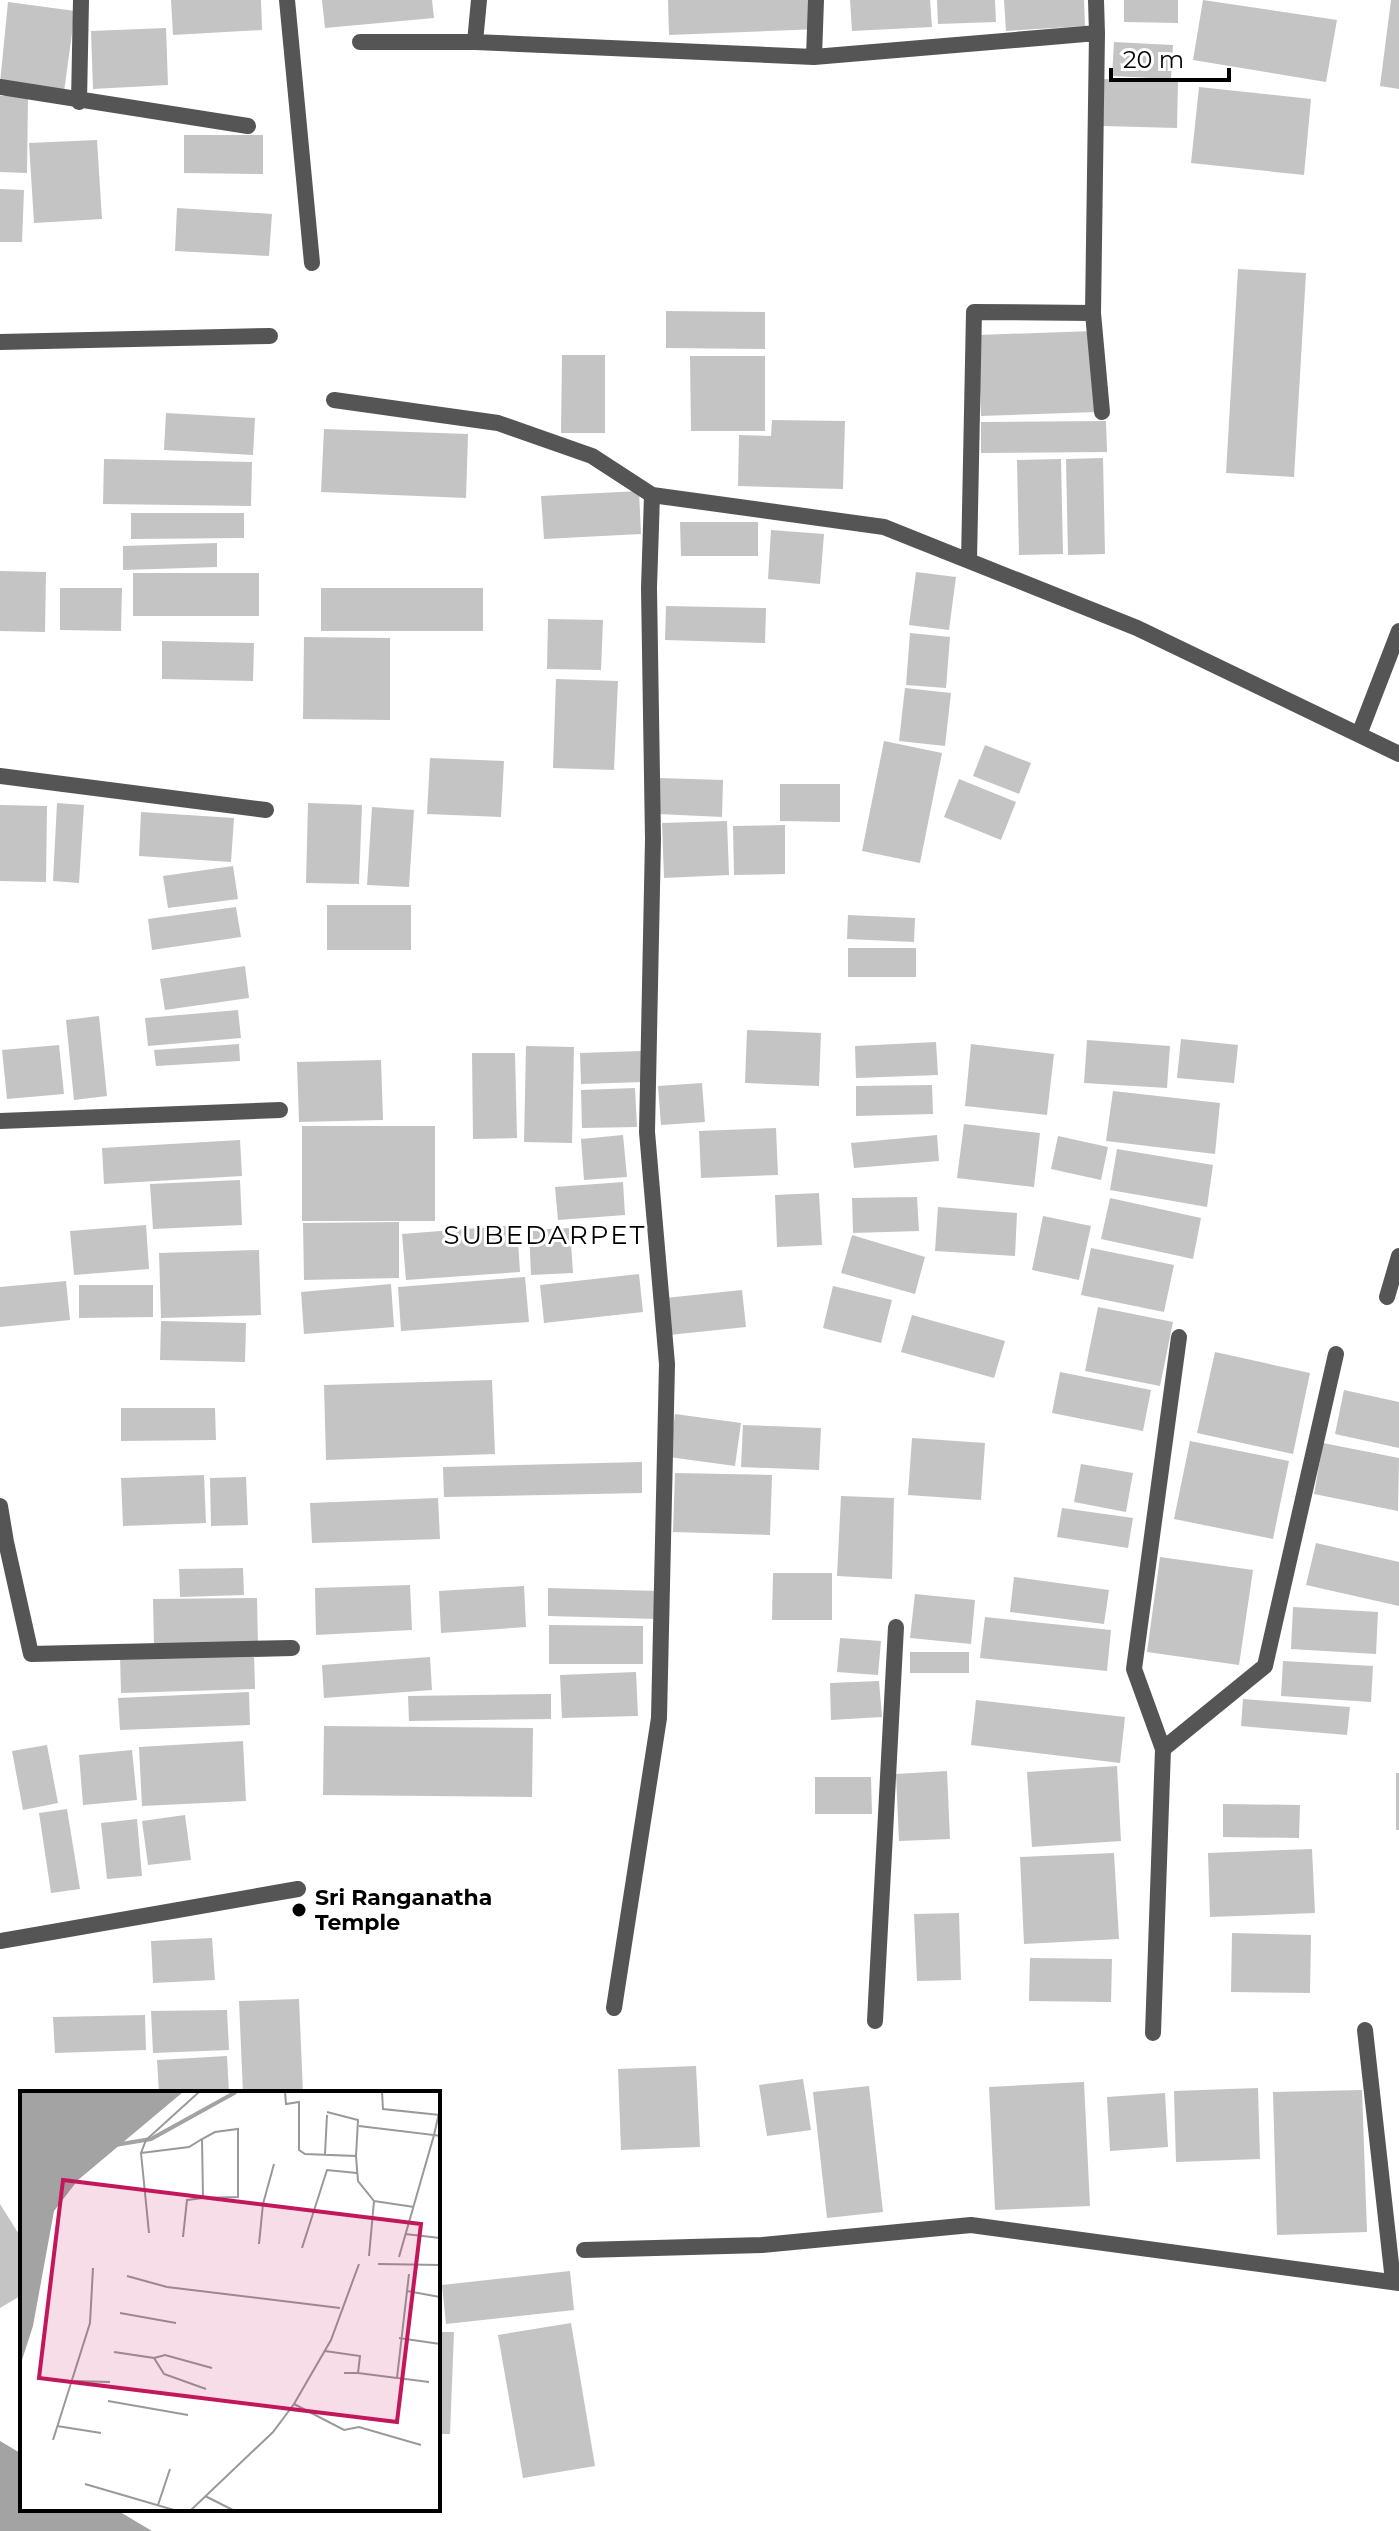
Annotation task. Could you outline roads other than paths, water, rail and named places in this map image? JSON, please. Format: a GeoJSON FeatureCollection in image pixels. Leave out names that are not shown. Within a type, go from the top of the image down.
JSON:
{"type":"FeatureCollection","features":[{"type":"Feature","properties":{"kind":"street"},"geometry":{"type":"LineString","coordinates":[[79,102],[81,0]]}},
{"type":"Feature","properties":{"kind":"street"},"geometry":{"type":"LineString","coordinates":[[287,0],[312,263]]}},
{"type":"Feature","properties":{"kind":"street"},"geometry":{"type":"LineString","coordinates":[[475,42],[479,0]]}},
{"type":"Feature","properties":{"kind":"street"},"geometry":{"type":"LineString","coordinates":[[814,57],[816,0]]}},
{"type":"Feature","properties":{"kind":"street"},"geometry":{"type":"LineString","coordinates":[[1096,0],[1093,313],[1102,412]]}},
{"type":"Feature","properties":{"kind":"street"},"geometry":{"type":"LineString","coordinates":[[360,42],[475,42],[814,57],[1097,33]]}},
{"type":"Feature","properties":{"kind":"street"},"geometry":{"type":"LineString","coordinates":[[0,87],[79,102],[248,126]]}},
{"type":"Feature","properties":{"kind":"street"},"geometry":{"type":"LineString","coordinates":[[969,561],[974,312],[1093,313]]}},
{"type":"Feature","properties":{"kind":"street"},"geometry":{"type":"LineString","coordinates":[[0,342],[270,336]]}},
{"type":"Feature","properties":{"kind":"street"},"geometry":{"type":"LineString","coordinates":[[334,400],[498,423],[592,456],[652,495],[884,527],[1137,628],[1360,732],[1399,754]]}},
{"type":"Feature","properties":{"kind":"street"},"geometry":{"type":"LineString","coordinates":[[614,2008],[659,1702],[667,1364],[647,1132],[653,839],[649,588],[652,495]]}},
{"type":"Feature","properties":{"kind":"street"},"geometry":{"type":"LineString","coordinates":[[1360,732],[1399,631]]}},
{"type":"Feature","properties":{"kind":"street"},"geometry":{"type":"LineString","coordinates":[[0,776],[266,810]]}},
{"type":"Feature","properties":{"kind":"street"},"geometry":{"type":"LineString","coordinates":[[0,1121],[280,1110]]}},
{"type":"Feature","properties":{"kind":"street"},"geometry":{"type":"LineString","coordinates":[[1387,1297],[1399,1256]]}},
{"type":"Feature","properties":{"kind":"street"},"geometry":{"type":"LineString","coordinates":[[1153,2033],[1163,1749],[1134,1669],[1179,1337]]}},
{"type":"Feature","properties":{"kind":"street"},"geometry":{"type":"LineString","coordinates":[[1163,1749],[1265,1666],[1336,1354]]}},
{"type":"Feature","properties":{"kind":"street"},"geometry":{"type":"LineString","coordinates":[[0,1506],[3,1543],[31,1654],[292,1648]]}},
{"type":"Feature","properties":{"kind":"street"},"geometry":{"type":"LineString","coordinates":[[875,2021],[896,1627]]}},
{"type":"Feature","properties":{"kind":"street"},"geometry":{"type":"LineString","coordinates":[[0,1941],[298,1889]]}},
{"type":"Feature","properties":{"kind":"street"},"geometry":{"type":"LineString","coordinates":[[584,2250],[762,2245],[971,2225],[1396,2282],[1365,2030]]}},
{"type":"Feature","properties":{"kind":"place","name":"Sri Ranganatha Temple"},"geometry":{"type":"Point","coordinates":[299,1910]}},
{"type":"Feature","properties":{"kind":"district","name":"SUBEDARPET"},"geometry":{"type":"Point","coordinates":[545,1235]}}]}
